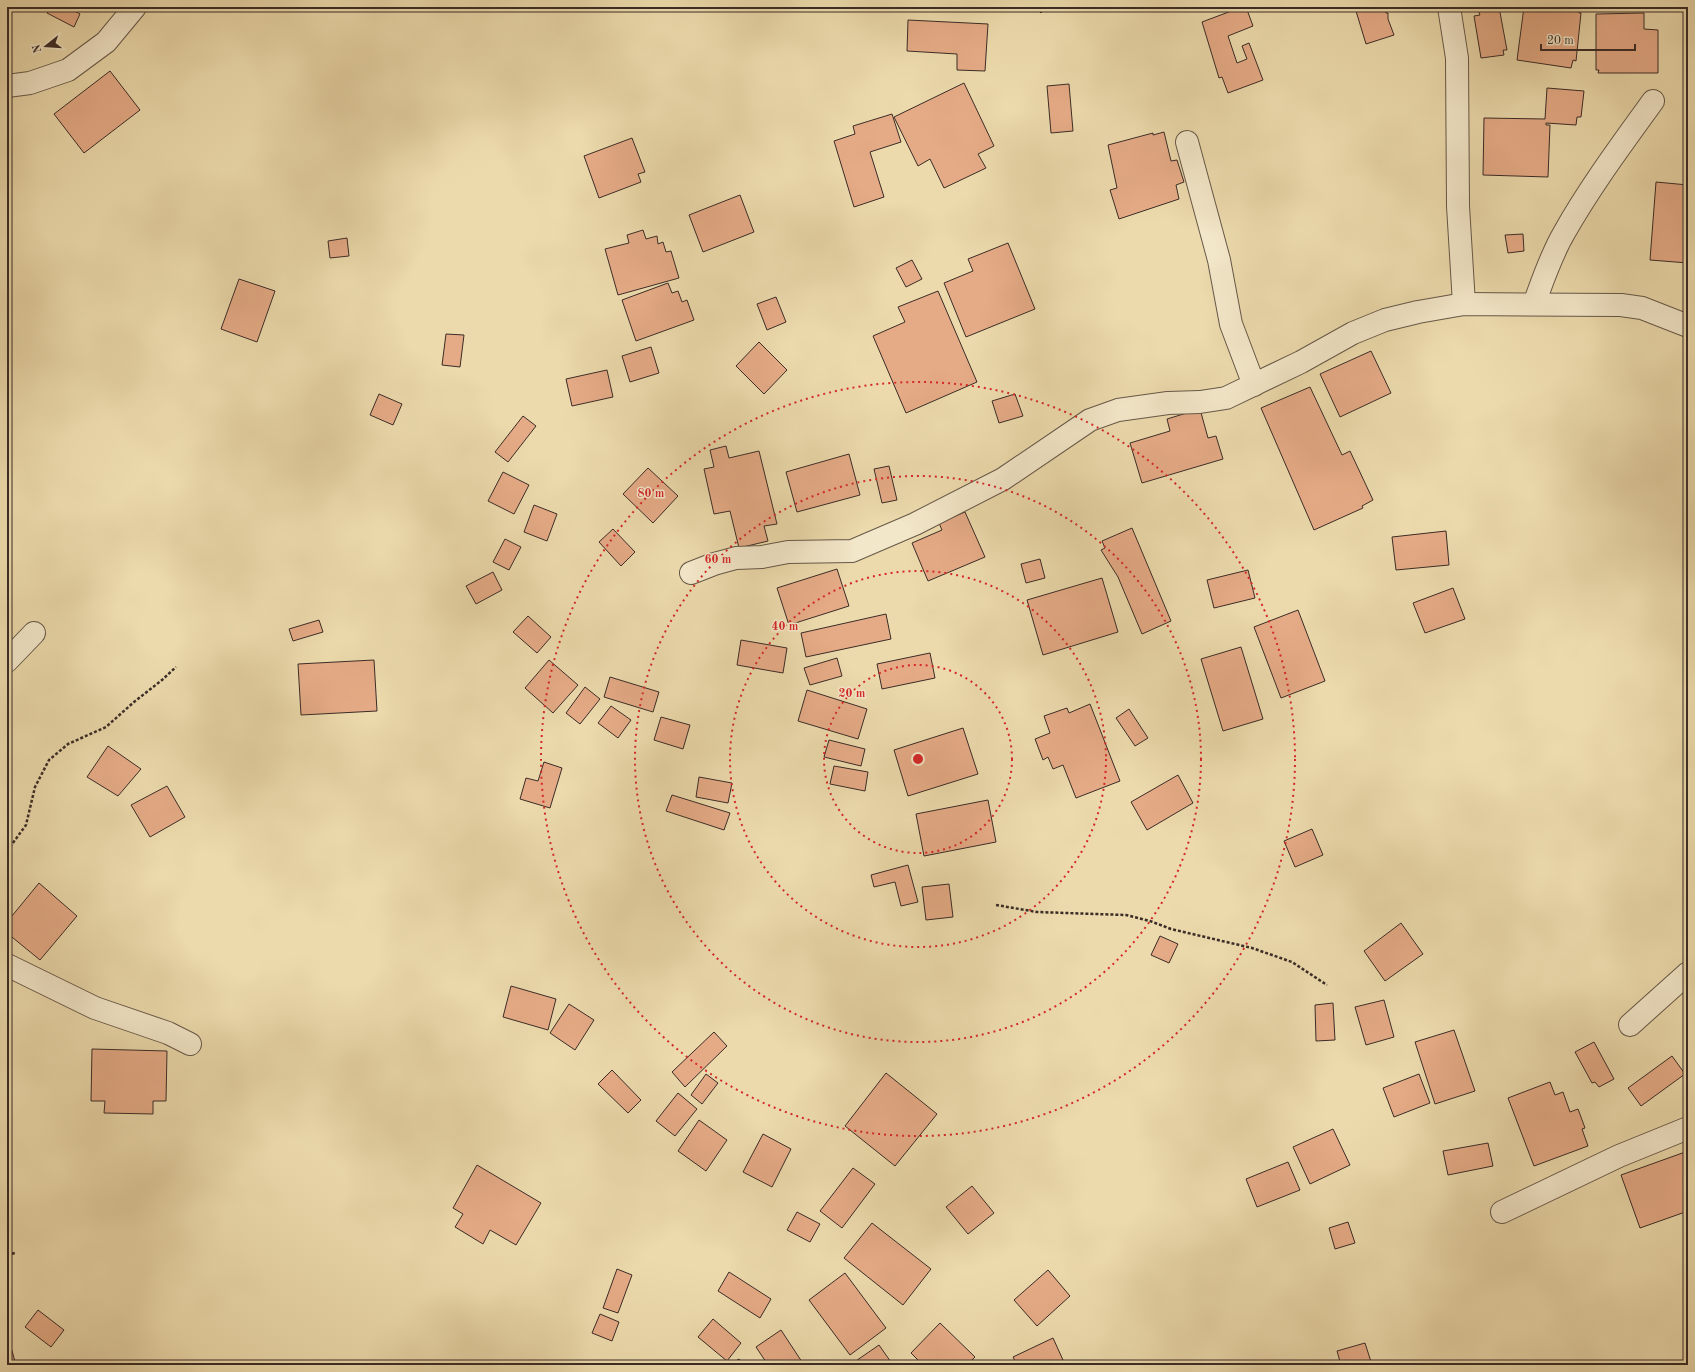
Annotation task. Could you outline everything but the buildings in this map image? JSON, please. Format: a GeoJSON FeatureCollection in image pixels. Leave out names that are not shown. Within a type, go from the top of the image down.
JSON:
{"type":"FeatureCollection","features":[{"type":"Feature","properties":{"kind":"street"},"geometry":{"type":"LineString","coordinates":[[7,86],[30,83],[68,70],[106,42],[135,7]]}},
{"type":"Feature","properties":{"kind":"street"},"geometry":{"type":"LineString","coordinates":[[1449,7],[1457,58],[1458,206],[1464,304]]}},
{"type":"Feature","properties":{"kind":"street"},"geometry":{"type":"LineString","coordinates":[[1534,304],[1547,269],[1563,234],[1601,175],[1653,101]]}},
{"type":"Feature","properties":{"kind":"street"},"geometry":{"type":"LineString","coordinates":[[1187,142],[1219,260],[1231,324],[1254,385]]}},
{"type":"Feature","properties":{"kind":"street"},"geometry":{"type":"LineString","coordinates":[[690,573],[736,558],[762,557],[788,552],[852,550],[915,524],[1003,479],[1090,420],[1118,410],[1168,403],[1200,402],[1226,398],[1301,362],[1353,333],[1385,320],[1418,312],[1464,304],[1597,304],[1642,308],[1688,326]]}},
{"type":"Feature","properties":{"kind":"street"},"geometry":{"type":"LineString","coordinates":[[7,661],[34,633]]}},
{"type":"Feature","properties":{"kind":"street"},"geometry":{"type":"LineString","coordinates":[[7,965],[95,1008],[168,1033],[190,1044]]}},
{"type":"Feature","properties":{"kind":"street"},"geometry":{"type":"LineString","coordinates":[[1630,1025],[1688,973]]}},
{"type":"Feature","properties":{"kind":"street"},"geometry":{"type":"LineString","coordinates":[[1502,1212],[1619,1156],[1688,1128]]}},
{"type":"Feature","properties":{"kind":"path"},"geometry":{"type":"LineString","coordinates":[[7,851],[26,825],[35,787],[49,760],[68,744],[106,727],[176,667]]}},
{"type":"Feature","properties":{"kind":"path"},"geometry":{"type":"LineString","coordinates":[[996,905],[1037,912],[1126,915],[1150,920],[1171,929],[1252,948],[1292,962],[1327,985]]}},
{"type":"Feature","properties":{"kind":"path"},"geometry":{"type":"LineString","coordinates":[[7,1256],[15,1253]]}}]}
